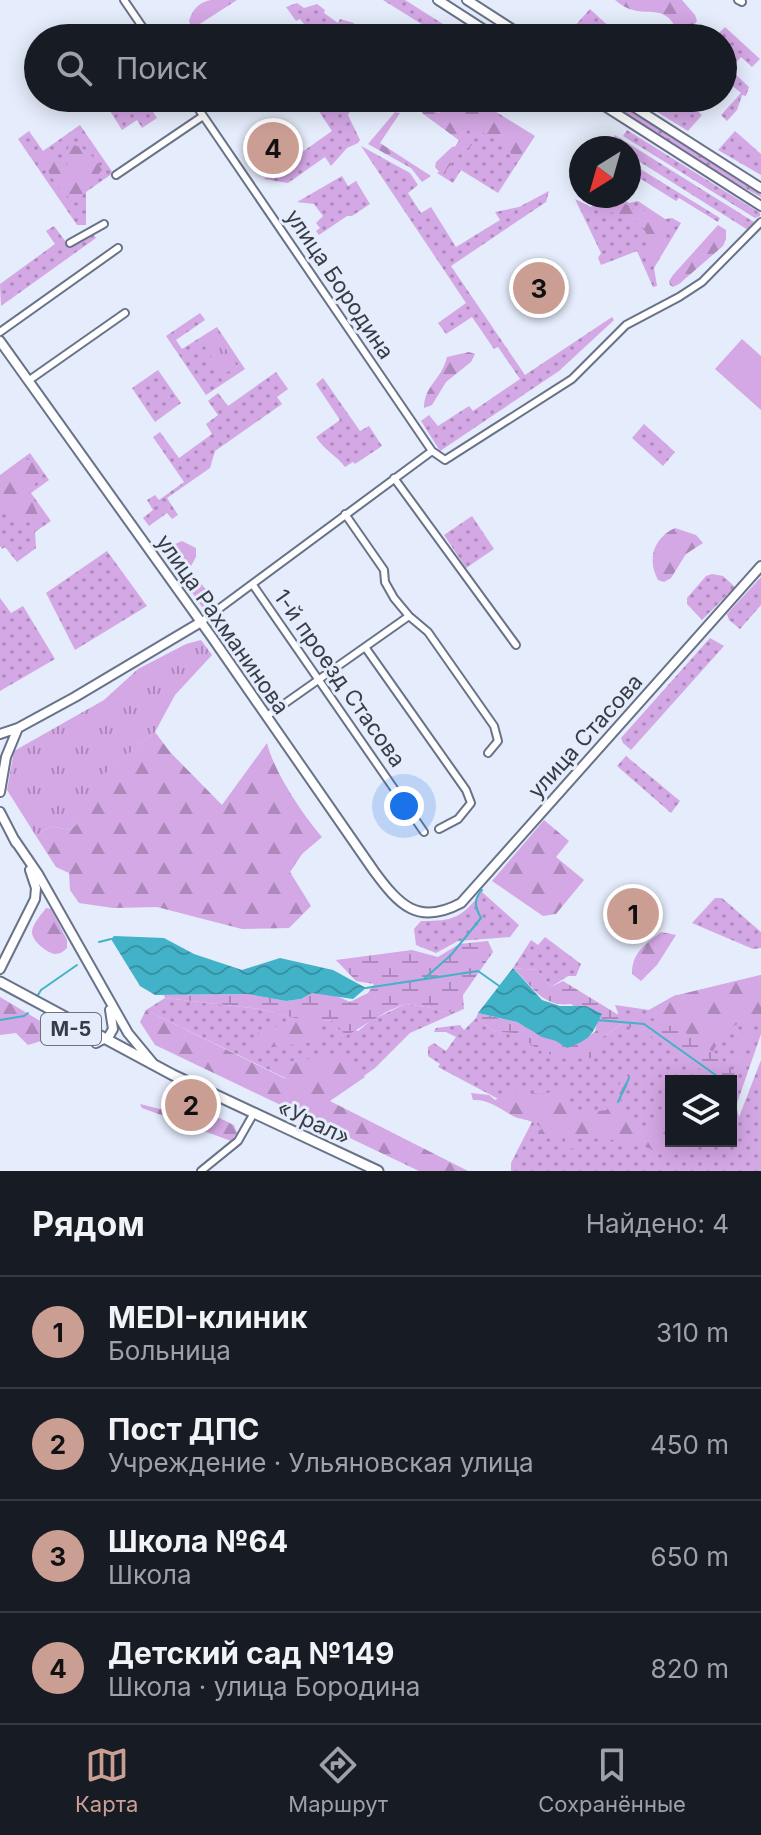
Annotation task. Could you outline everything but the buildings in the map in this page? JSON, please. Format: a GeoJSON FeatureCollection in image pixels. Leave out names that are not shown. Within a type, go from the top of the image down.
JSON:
{"type":"FeatureCollection","features":[{"type":"Feature","properties":{"kind":"highway","name":"М-5"},"geometry":{"type":"LineString","coordinates":[[0,982],[100,1041],[234,1108]]}},
{"type":"Feature","properties":{"kind":"highway","name":"М-5"},"geometry":{"type":"LineString","coordinates":[[0,989],[234,1108]]}},
{"type":"Feature","properties":{"kind":"highway","name":"«Урал»"},"geometry":{"type":"LineString","coordinates":[[234,1108],[378,1171]]}},
{"type":"Feature","properties":{"kind":"highway","name":"«Урал»"},"geometry":{"type":"LineString","coordinates":[[252,1116],[363,1171]]}},
{"type":"Feature","properties":{"kind":"main road"},"geometry":{"type":"LineString","coordinates":[[438,0],[474,24]]}},
{"type":"Feature","properties":{"kind":"main road"},"geometry":{"type":"LineString","coordinates":[[460,15],[468,1],[504,24]]}},
{"type":"Feature","properties":{"kind":"main road"},"geometry":{"type":"LineString","coordinates":[[614,112],[761,206]]}},
{"type":"Feature","properties":{"kind":"main road"},"geometry":{"type":"LineString","coordinates":[[642,112],[761,188]]}},
{"type":"Feature","properties":{"kind":"main road","name":"улица Рахманинова"},"geometry":{"type":"LineString","coordinates":[[0,341],[392,896],[409,909],[427,914]]}},
{"type":"Feature","properties":{"kind":"main road","name":"улица Стасова"},"geometry":{"type":"LineString","coordinates":[[427,914],[446,911],[461,903],[761,566]]}},
{"type":"Feature","properties":{"kind":"main road"},"geometry":{"type":"LineString","coordinates":[[0,734],[18,728],[201,622]]}},
{"type":"Feature","properties":{"kind":"main road"},"geometry":{"type":"LineString","coordinates":[[0,792],[6,757],[18,728]]}},
{"type":"Feature","properties":{"kind":"main road"},"geometry":{"type":"LineString","coordinates":[[0,812],[35,882],[36,893],[0,968]]}},
{"type":"Feature","properties":{"kind":"main road"},"geometry":{"type":"LineString","coordinates":[[14,839],[134,1043],[164,1071]]}},
{"type":"Feature","properties":{"kind":"main road"},"geometry":{"type":"LineString","coordinates":[[30,910],[40,898],[53,901]]}},
{"type":"Feature","properties":{"kind":"main road"},"geometry":{"type":"LineString","coordinates":[[100,1041],[112,1033],[114,1023],[102,991]]}},
{"type":"Feature","properties":{"kind":"street"},"geometry":{"type":"LineString","coordinates":[[124,0],[140,24]]}},
{"type":"Feature","properties":{"kind":"street","name":"улица Бородина"},"geometry":{"type":"LineString","coordinates":[[200,112],[432,451]]}},
{"type":"Feature","properties":{"kind":"street"},"geometry":{"type":"LineString","coordinates":[[116,175],[203,116]]}},
{"type":"Feature","properties":{"kind":"street"},"geometry":{"type":"LineString","coordinates":[[201,622],[432,451],[445,460],[572,379],[626,325],[702,282],[761,222]]}},
{"type":"Feature","properties":{"kind":"street"},"geometry":{"type":"LineString","coordinates":[[70,243],[104,224]]}},
{"type":"Feature","properties":{"kind":"street"},"geometry":{"type":"LineString","coordinates":[[0,332],[118,248]]}},
{"type":"Feature","properties":{"kind":"street"},"geometry":{"type":"LineString","coordinates":[[28,381],[125,313]]}},
{"type":"Feature","properties":{"kind":"street"},"geometry":{"type":"LineString","coordinates":[[394,478],[516,645]]}},
{"type":"Feature","properties":{"kind":"street"},"geometry":{"type":"LineString","coordinates":[[345,514],[384,570],[390,591],[409,616],[428,632],[494,726],[498,741],[488,753]]}},
{"type":"Feature","properties":{"kind":"street","name":"1-й проезд Стасова"},"geometry":{"type":"LineString","coordinates":[[253,585],[424,832]]}},
{"type":"Feature","properties":{"kind":"street"},"geometry":{"type":"LineString","coordinates":[[267,716],[409,616]]}},
{"type":"Feature","properties":{"kind":"street"},"geometry":{"type":"LineString","coordinates":[[365,647],[466,790],[471,803],[458,819],[439,829]]}},
{"type":"Feature","properties":{"kind":"street"},"geometry":{"type":"LineString","coordinates":[[201,1171],[235,1145],[252,1116]]}},
{"type":"Feature","properties":{"kind":"green space"},"geometry":{"type":"Polygon","coordinates":[[[237,0],[200,24],[190,24],[194,10],[203,3],[237,0]]]}},
{"type":"Feature","properties":{"kind":"green space"},"geometry":{"type":"Polygon","coordinates":[[[383,0],[405,0],[443,24],[421,24],[383,0]]]}},
{"type":"Feature","properties":{"kind":"green space"},"geometry":{"type":"Polygon","coordinates":[[[615,0],[682,0],[697,21],[695,24],[674,24],[663,14],[624,7],[615,0]]]}},
{"type":"Feature","properties":{"kind":"green space"},"geometry":{"type":"Polygon","coordinates":[[[297,3],[304,8],[317,4],[338,23],[340,19],[354,23],[304,24],[300,19],[296,21],[286,7],[297,3]]]}},
{"type":"Feature","properties":{"kind":"green space"},"geometry":{"type":"Polygon","coordinates":[[[590,9],[606,24],[577,24],[590,9]]]}},
{"type":"Feature","properties":{"kind":"green space"},"geometry":{"type":"Polygon","coordinates":[[[737,38],[760,59],[752,67],[741,57],[737,61],[737,38]]]}},
{"type":"Feature","properties":{"kind":"green space"},"geometry":{"type":"Polygon","coordinates":[[[737,76],[749,87],[746,96],[742,95],[737,110],[737,97],[741,93],[737,90],[737,76]]]}},
{"type":"Feature","properties":{"kind":"green space"},"geometry":{"type":"Polygon","coordinates":[[[111,112],[153,112],[157,118],[142,128],[137,120],[122,130],[111,112]]]}},
{"type":"Feature","properties":{"kind":"green space"},"geometry":{"type":"Polygon","coordinates":[[[319,112],[350,112],[348,115],[360,140],[347,148],[331,166],[325,157],[288,183],[264,179],[332,131],[319,112]]]}},
{"type":"Feature","properties":{"kind":"green space"},"geometry":{"type":"Polygon","coordinates":[[[395,112],[400,113],[380,143],[431,176],[422,182],[411,168],[368,144],[395,112]]]}},
{"type":"Feature","properties":{"kind":"green space"},"geometry":{"type":"Polygon","coordinates":[[[428,112],[496,112],[535,136],[498,193],[461,170],[453,183],[437,173],[442,170],[460,138],[426,116],[428,112]]]}},
{"type":"Feature","properties":{"kind":"green space"},"geometry":{"type":"Polygon","coordinates":[[[445,112],[478,112],[498,115],[529,136],[525,149],[516,161],[513,160],[503,142],[470,128],[466,132],[472,145],[457,156],[444,173],[440,173],[435,167],[436,162],[460,141],[422,113],[442,115],[445,112]]]}},
{"type":"Feature","properties":{"kind":"green space"},"geometry":{"type":"Polygon","coordinates":[[[623,112],[632,112],[761,197],[722,176],[623,112]]]}},
{"type":"Feature","properties":{"kind":"green space"},"geometry":{"type":"Polygon","coordinates":[[[657,112],[699,112],[702,115],[688,131],[657,112]]]}},
{"type":"Feature","properties":{"kind":"green space"},"geometry":{"type":"Polygon","coordinates":[[[724,112],[735,112],[727,121],[721,115],[724,112]]]}},
{"type":"Feature","properties":{"kind":"green space"},"geometry":{"type":"Polygon","coordinates":[[[80,125],[113,173],[86,192],[86,225],[77,225],[18,139],[29,131],[43,151],[80,125]]]}},
{"type":"Feature","properties":{"kind":"green space"},"geometry":{"type":"Polygon","coordinates":[[[627,130],[637,136],[623,136],[627,130]]]}},
{"type":"Feature","properties":{"kind":"green space"},"geometry":{"type":"Polygon","coordinates":[[[735,131],[761,154],[761,175],[718,150],[735,131]]]}},
{"type":"Feature","properties":{"kind":"green space"},"geometry":{"type":"Polygon","coordinates":[[[641,139],[760,213],[755,218],[641,147],[641,139]]]}},
{"type":"Feature","properties":{"kind":"green space"},"geometry":{"type":"Polygon","coordinates":[[[73,145],[90,154],[102,170],[77,203],[61,192],[39,157],[40,153],[46,153],[64,171],[68,147],[73,145]]]}},
{"type":"Feature","properties":{"kind":"green space"},"geometry":{"type":"Polygon","coordinates":[[[361,146],[410,173],[418,185],[408,193],[421,213],[431,207],[456,247],[500,220],[495,212],[519,207],[549,191],[546,202],[451,266],[525,375],[612,317],[614,320],[559,371],[440,451],[421,421],[429,415],[438,426],[469,406],[473,411],[520,379],[472,317],[446,334],[438,323],[466,303],[361,146]]]}},
{"type":"Feature","properties":{"kind":"green space"},"geometry":{"type":"Polygon","coordinates":[[[641,151],[754,222],[748,230],[641,163],[641,151]]]}},
{"type":"Feature","properties":{"kind":"green space"},"geometry":{"type":"Polygon","coordinates":[[[641,169],[720,218],[718,222],[679,198],[676,201],[641,179],[641,169]]]}},
{"type":"Feature","properties":{"kind":"green space"},"geometry":{"type":"Polygon","coordinates":[[[342,176],[348,186],[356,181],[370,204],[319,235],[316,231],[320,228],[316,223],[323,216],[314,204],[297,202],[342,176]]]}},
{"type":"Feature","properties":{"kind":"green space"},"geometry":{"type":"Polygon","coordinates":[[[641,203],[665,219],[672,218],[681,223],[654,268],[657,286],[653,287],[637,251],[601,265],[598,258],[601,253],[579,208],[641,208],[641,203]]]}},
{"type":"Feature","properties":{"kind":"green space"},"geometry":{"type":"Polygon","coordinates":[[[602,208],[636,208],[658,218],[663,223],[666,240],[655,258],[649,258],[642,226],[602,208]]]}},
{"type":"Feature","properties":{"kind":"green space"},"geometry":{"type":"Polygon","coordinates":[[[718,225],[726,230],[723,246],[679,284],[670,285],[673,275],[718,225]]]}},
{"type":"Feature","properties":{"kind":"green space"},"geometry":{"type":"Polygon","coordinates":[[[54,226],[69,246],[91,231],[96,238],[1,306],[0,284],[55,244],[46,231],[54,226]]]}},
{"type":"Feature","properties":{"kind":"green space"},"geometry":{"type":"Polygon","coordinates":[[[200,313],[205,320],[176,340],[182,349],[217,327],[245,369],[206,395],[166,336],[200,313]]]}},
{"type":"Feature","properties":{"kind":"green space"},"geometry":{"type":"Polygon","coordinates":[[[215,333],[237,366],[223,375],[201,341],[215,333]]]}},
{"type":"Feature","properties":{"kind":"green space"},"geometry":{"type":"Polygon","coordinates":[[[742,339],[761,356],[761,410],[715,369],[742,339]]]}},
{"type":"Feature","properties":{"kind":"green space"},"geometry":{"type":"Polygon","coordinates":[[[469,352],[475,354],[471,362],[446,382],[432,405],[424,408],[427,394],[447,357],[469,352]]]}},
{"type":"Feature","properties":{"kind":"green space"},"geometry":{"type":"Polygon","coordinates":[[[158,370],[181,403],[155,422],[132,388],[158,370]]]}},
{"type":"Feature","properties":{"kind":"green space"},"geometry":{"type":"Polygon","coordinates":[[[276,372],[288,389],[277,397],[282,404],[215,451],[210,468],[167,498],[178,515],[172,519],[167,513],[149,526],[143,518],[153,510],[147,500],[155,495],[159,500],[184,482],[153,437],[160,432],[179,458],[212,434],[206,424],[218,415],[208,401],[218,393],[228,406],[276,372]]]}},
{"type":"Feature","properties":{"kind":"green space"},"geometry":{"type":"Polygon","coordinates":[[[323,378],[360,431],[369,426],[382,446],[355,464],[353,462],[345,467],[316,437],[340,420],[316,384],[323,378]]]}},
{"type":"Feature","properties":{"kind":"green space"},"geometry":{"type":"Polygon","coordinates":[[[644,424],[675,452],[663,466],[632,438],[644,424]]]}},
{"type":"Feature","properties":{"kind":"green space"},"geometry":{"type":"Polygon","coordinates":[[[30,453],[49,480],[31,493],[51,521],[35,532],[36,548],[17,562],[5,547],[2,549],[0,546],[0,475],[30,453]]]}},
{"type":"Feature","properties":{"kind":"green space"},"geometry":{"type":"Polygon","coordinates":[[[30,459],[42,474],[29,493],[39,518],[34,525],[0,508],[2,477],[20,462],[30,459]]]}},
{"type":"Feature","properties":{"kind":"green space"},"geometry":{"type":"Polygon","coordinates":[[[472,516],[494,549],[466,568],[444,535],[472,516]]]}},
{"type":"Feature","properties":{"kind":"green space"},"geometry":{"type":"Polygon","coordinates":[[[675,528],[696,535],[703,543],[686,554],[671,578],[664,582],[658,580],[655,572],[654,550],[662,538],[675,528]]]}},
{"type":"Feature","properties":{"kind":"green space"},"geometry":{"type":"Polygon","coordinates":[[[182,541],[196,548],[196,557],[190,568],[211,597],[212,601],[202,607],[166,555],[168,547],[182,541]]]}},
{"type":"Feature","properties":{"kind":"green space"},"geometry":{"type":"Polygon","coordinates":[[[107,551],[147,606],[75,650],[46,593],[107,551]]]}},
{"type":"Feature","properties":{"kind":"green space"},"geometry":{"type":"Polygon","coordinates":[[[706,576],[723,576],[735,587],[702,620],[687,604],[687,598],[706,576]]]}},
{"type":"Feature","properties":{"kind":"green space"},"geometry":{"type":"Polygon","coordinates":[[[761,577],[761,605],[740,629],[729,620],[727,614],[761,577]]]}},
{"type":"Feature","properties":{"kind":"green space"},"geometry":{"type":"Polygon","coordinates":[[[0,598],[11,613],[23,606],[55,659],[0,691],[0,598]]]}},
{"type":"Feature","properties":{"kind":"green space"},"geometry":{"type":"Polygon","coordinates":[[[710,638],[724,646],[631,750],[621,738],[710,638]]]}},
{"type":"Feature","properties":{"kind":"green space"},"geometry":{"type":"Polygon","coordinates":[[[201,640],[212,655],[175,695],[155,732],[91,785],[94,800],[90,811],[70,830],[51,826],[36,836],[7,790],[14,751],[104,700],[138,669],[186,644],[201,640]]]}},
{"type":"Feature","properties":{"kind":"green space"},"geometry":{"type":"Polygon","coordinates":[[[155,732],[170,752],[222,805],[267,743],[290,793],[322,837],[302,854],[290,872],[311,906],[289,928],[242,929],[157,907],[113,908],[79,903],[70,890],[69,873],[56,867],[36,836],[51,826],[70,830],[79,822],[90,785],[155,732]]]}},
{"type":"Feature","properties":{"kind":"green space"},"geometry":{"type":"Polygon","coordinates":[[[626,756],[680,801],[671,813],[617,766],[626,756]]]}},
{"type":"Feature","properties":{"kind":"green space"},"geometry":{"type":"Polygon","coordinates":[[[544,820],[569,841],[556,857],[584,880],[556,914],[543,916],[492,881],[544,820]]]}},
{"type":"Feature","properties":{"kind":"green space"},"geometry":{"type":"Polygon","coordinates":[[[482,892],[519,925],[510,937],[458,941],[436,953],[416,945],[414,929],[421,921],[450,919],[468,908],[482,892]]]}},
{"type":"Feature","properties":{"kind":"green space"},"geometry":{"type":"Polygon","coordinates":[[[715,898],[722,898],[761,932],[761,948],[753,949],[692,923],[715,898]]]}},
{"type":"Feature","properties":{"kind":"green space"},"geometry":{"type":"Polygon","coordinates":[[[46,908],[51,909],[67,940],[67,948],[55,954],[37,943],[32,932],[46,908]]]}},
{"type":"Feature","properties":{"kind":"green space"},"geometry":{"type":"Polygon","coordinates":[[[661,932],[676,935],[657,965],[641,981],[632,974],[634,960],[644,945],[661,932]]]}},
{"type":"Feature","properties":{"kind":"green space"},"geometry":{"type":"Polygon","coordinates":[[[545,937],[581,964],[576,976],[568,976],[551,987],[537,970],[513,968],[531,940],[538,945],[545,937]]]}},
{"type":"Feature","properties":{"kind":"green space"},"geometry":{"type":"Polygon","coordinates":[[[488,941],[493,952],[463,995],[464,1009],[444,1013],[405,1004],[346,1036],[334,1021],[294,1018],[260,1009],[165,998],[164,995],[247,994],[286,1001],[301,999],[312,993],[332,994],[350,1002],[368,993],[374,984],[356,981],[336,960],[412,950],[438,957],[459,944],[488,941]]]}},
{"type":"Feature","properties":{"kind":"green space"},"geometry":{"type":"Polygon","coordinates":[[[513,968],[537,970],[551,987],[563,981],[617,1014],[664,1023],[688,1034],[735,1073],[707,1075],[671,1045],[622,1024],[604,1036],[592,1058],[566,1059],[542,1052],[515,1033],[496,1032],[476,1018],[478,1013],[517,1022],[567,1048],[595,1032],[597,1023],[571,1004],[553,1003],[532,988],[513,968]]]}},
{"type":"Feature","properties":{"kind":"green space"},"geometry":{"type":"Polygon","coordinates":[[[761,975],[761,1034],[737,1103],[737,1075],[665,1075],[665,1147],[737,1147],[737,1110],[739,1117],[761,1060],[761,1171],[511,1171],[511,1163],[534,1118],[438,1067],[440,1064],[428,1056],[428,1047],[434,1043],[446,1051],[456,1037],[446,1032],[434,1032],[436,1028],[460,1025],[464,1030],[476,1018],[496,1032],[604,1036],[622,1024],[615,1005],[649,1010],[674,996],[761,975]]]}},
{"type":"Feature","properties":{"kind":"green space"},"geometry":{"type":"Polygon","coordinates":[[[761,975],[761,1016],[757,1019],[741,1063],[732,1061],[747,1021],[730,1029],[710,1056],[717,1075],[710,1075],[671,1045],[664,1023],[649,1010],[674,996],[761,975]]]}},
{"type":"Feature","properties":{"kind":"green space"},"geometry":{"type":"Polygon","coordinates":[[[0,997],[47,1025],[48,1033],[41,1041],[28,1045],[16,1033],[0,1035],[0,997]]]}},
{"type":"Feature","properties":{"kind":"green space"},"geometry":{"type":"Polygon","coordinates":[[[165,998],[260,1009],[294,1018],[334,1021],[358,1031],[372,1020],[405,1004],[444,1013],[464,1009],[410,1033],[375,1068],[330,1100],[146,1010],[165,998]]]}},
{"type":"Feature","properties":{"kind":"green space"},"geometry":{"type":"Polygon","coordinates":[[[146,1010],[286,1079],[276,1063],[342,1055],[355,1064],[365,1077],[330,1101],[468,1171],[419,1171],[155,1045],[140,1022],[146,1010]]]}},
{"type":"Feature","properties":{"kind":"green space"},"geometry":{"type":"Polygon","coordinates":[[[304,1014],[323,1014],[317,1035],[322,1041],[258,1049],[253,1042],[260,1030],[279,1026],[304,1014]]]}},
{"type":"Feature","properties":{"kind":"green space"},"geometry":{"type":"Polygon","coordinates":[[[626,1074],[630,1080],[621,1098],[620,1112],[632,1122],[650,1129],[659,1120],[665,1121],[665,1147],[690,1147],[675,1155],[626,1142],[590,1138],[577,1139],[575,1148],[565,1150],[565,1138],[552,1135],[536,1148],[528,1150],[542,1128],[488,1102],[473,1100],[471,1093],[489,1095],[495,1100],[518,1090],[540,1094],[563,1089],[567,1090],[570,1104],[584,1113],[607,1110],[626,1074]]]}},
{"type":"Feature","properties":{"kind":"green space"},"geometry":{"type":"Polygon","coordinates":[[[140,1104],[176,1113],[183,1110],[196,1114],[207,1112],[234,1125],[237,1133],[231,1141],[142,1108],[140,1104]]]}},
{"type":"Feature","properties":{"kind":"water"},"geometry":{"type":"Polygon","coordinates":[[[114,936],[164,938],[194,954],[242,970],[280,958],[333,970],[366,988],[353,999],[312,993],[301,999],[286,1001],[247,994],[155,995],[140,986],[111,939],[114,936]]]}},
{"type":"Feature","properties":{"kind":"water"},"geometry":{"type":"Polygon","coordinates":[[[513,968],[542,1000],[560,1006],[586,1006],[602,1014],[589,1036],[567,1048],[517,1022],[478,1013],[513,968]]]}},
{"type":"Feature","properties":{"kind":"waterway"},"geometry":{"type":"LineString","coordinates":[[425,978],[451,955],[481,918],[476,904],[482,890]]}},
{"type":"Feature","properties":{"kind":"waterway"},"geometry":{"type":"LineString","coordinates":[[99,942],[111,939]]}},
{"type":"Feature","properties":{"kind":"waterway"},"geometry":{"type":"LineString","coordinates":[[38,995],[77,965]]}},
{"type":"Feature","properties":{"kind":"waterway"},"geometry":{"type":"LineString","coordinates":[[366,988],[478,971],[502,988]]}},
{"type":"Feature","properties":{"kind":"waterway"},"geometry":{"type":"LineString","coordinates":[[0,1020],[28,1013]]}},
{"type":"Feature","properties":{"kind":"waterway"},"geometry":{"type":"LineString","coordinates":[[597,1020],[644,1024],[716,1075]]}},
{"type":"Feature","properties":{"kind":"waterway"},"geometry":{"type":"LineString","coordinates":[[618,1102],[629,1078]]}},
{"type":"Feature","properties":{"kind":"place","name":"Детский сад №149"},"geometry":{"type":"Point","coordinates":[273,148]}},
{"type":"Feature","properties":{"kind":"place","name":"Школа №64"},"geometry":{"type":"Point","coordinates":[539,288]}},
{"type":"Feature","properties":{"kind":"place","name":"MEDI-клиник"},"geometry":{"type":"Point","coordinates":[633,914]}},
{"type":"Feature","properties":{"kind":"place","name":"Пост ДПС"},"geometry":{"type":"Point","coordinates":[191,1105]}}]}
